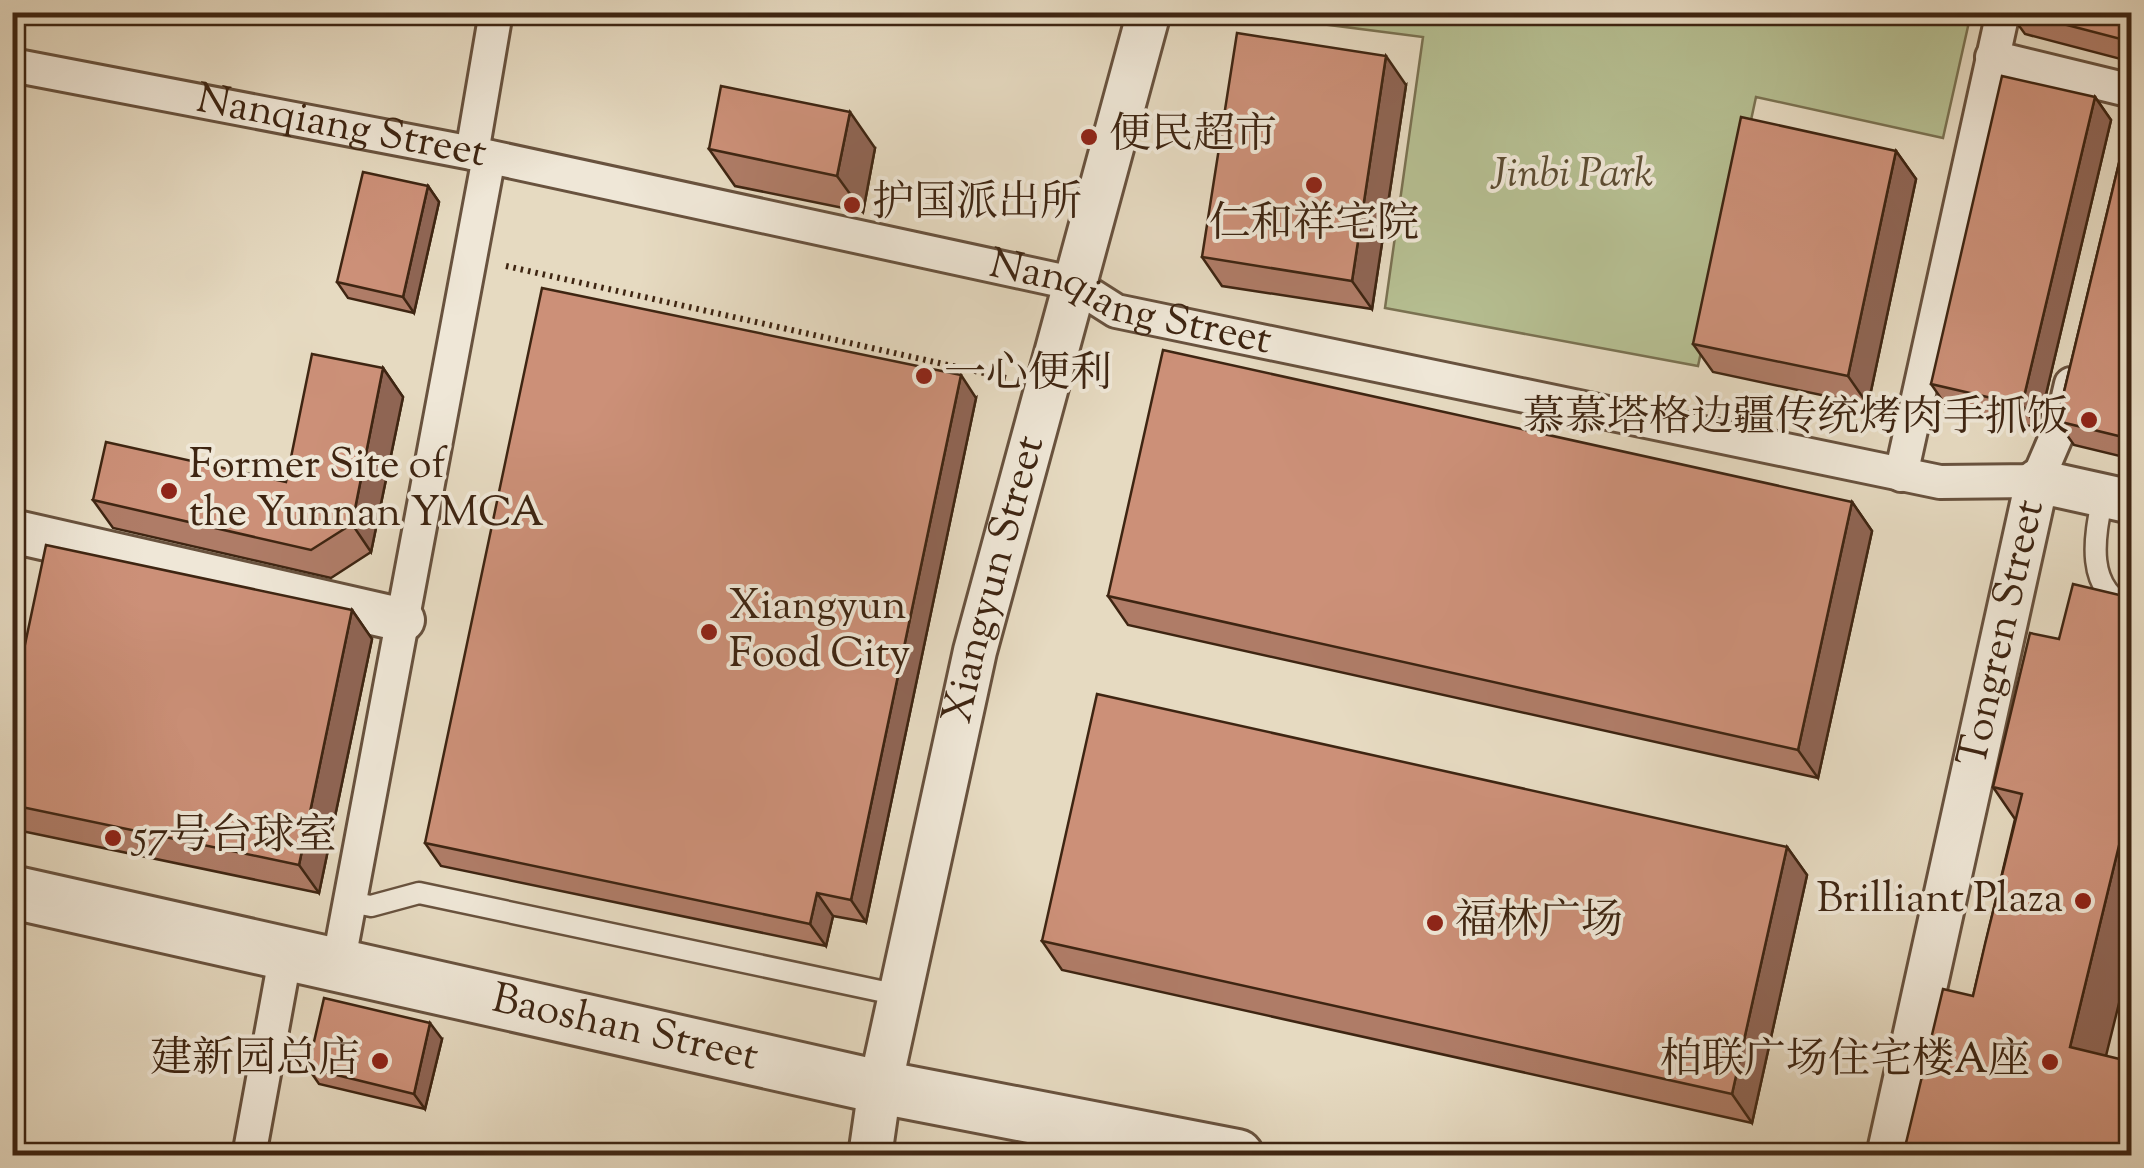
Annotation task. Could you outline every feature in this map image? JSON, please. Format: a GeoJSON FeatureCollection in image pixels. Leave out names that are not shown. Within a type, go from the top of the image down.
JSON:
{"type":"FeatureCollection","features":[{"type":"Feature","properties":{"kind":"street"},"geometry":{"type":"LineString","coordinates":[[338,965],[471,258],[496,12]]}},
{"type":"Feature","properties":{"kind":"street","name":"Xiangyun Street"},"geometry":{"type":"LineString","coordinates":[[870,1156],[899,995],[970,672],[1044,386],[1149,12]]}},
{"type":"Feature","properties":{"kind":"street"},"geometry":{"type":"LineString","coordinates":[[1901,475],[2003,12]]}},
{"type":"Feature","properties":{"kind":"street"},"geometry":{"type":"LineString","coordinates":[[1992,57],[2132,91]]}},
{"type":"Feature","properties":{"kind":"street","name":"Nanqiang Street"},"geometry":{"type":"LineString","coordinates":[[12,65],[481,155],[1072,284],[1116,311],[1901,475],[1940,482],[2037,481],[2117,499]]}},
{"type":"Feature","properties":{"kind":"street","name":"Tongren Street"},"geometry":{"type":"LineString","coordinates":[[1888,1156],[2037,481],[2062,423],[2080,346]]}},
{"type":"Feature","properties":{"kind":"street"},"geometry":{"type":"LineString","coordinates":[[12,531],[403,620]]}},
{"type":"Feature","properties":{"kind":"street","name":"Baoshan Street"},"geometry":{"type":"LineString","coordinates":[[12,892],[880,1087],[1237,1156]]}},
{"type":"Feature","properties":{"kind":"street"},"geometry":{"type":"LineString","coordinates":[[249,1156],[286,954]]}},
{"type":"Feature","properties":{"kind":"lane"},"geometry":{"type":"LineString","coordinates":[[2117,499],[2094,552],[2098,573],[2108,592],[2132,609]]}},
{"type":"Feature","properties":{"kind":"lane"},"geometry":{"type":"LineString","coordinates":[[350,902],[372,906],[419,892],[899,995]]}},
{"type":"Feature","properties":{"kind":"path"},"geometry":{"type":"LineString","coordinates":[[471,258],[1044,386]]}},
{"type":"Feature","properties":{"kind":"green space","name":"Jinbi Park"},"geometry":{"type":"Polygon","coordinates":[[[1228,12],[1971,13],[1943,138],[1756,97],[1698,366],[1385,308],[1423,37],[1228,12]]]}},
{"type":"Feature","properties":{"kind":"building"},"geometry":{"type":"Polygon","coordinates":[[[2017,12],[2132,12],[2132,42],[2017,12]]]}},
{"type":"Feature","properties":{"kind":"building","name":"仁和祥宅院"},"geometry":{"type":"Polygon","coordinates":[[[1237,33],[1386,56],[1352,281],[1202,257],[1237,33]]]}},
{"type":"Feature","properties":{"kind":"building"},"geometry":{"type":"Polygon","coordinates":[[[2002,76],[2095,97],[2022,405],[1931,384],[2002,76]]]}},
{"type":"Feature","properties":{"kind":"building"},"geometry":{"type":"Polygon","coordinates":[[[721,86],[850,112],[837,176],[709,149],[721,86]]]}},
{"type":"Feature","properties":{"kind":"building"},"geometry":{"type":"Polygon","coordinates":[[[2132,109],[2132,437],[2131,439],[2057,421],[2132,109]]]}},
{"type":"Feature","properties":{"kind":"building"},"geometry":{"type":"Polygon","coordinates":[[[1741,117],[1896,151],[1848,376],[1693,344],[1741,117]]]}},
{"type":"Feature","properties":{"kind":"building"},"geometry":{"type":"Polygon","coordinates":[[[363,172],[428,186],[403,297],[337,282],[363,172]]]}},
{"type":"Feature","properties":{"kind":"building","name":"Xiangyun Food City"},"geometry":{"type":"Polygon","coordinates":[[[542,288],[961,375],[851,900],[817,893],[810,924],[425,843],[542,288]]]}},
{"type":"Feature","properties":{"kind":"building"},"geometry":{"type":"Polygon","coordinates":[[[1163,350],[1852,502],[1798,750],[1108,596],[1163,350]]]}},
{"type":"Feature","properties":{"kind":"building"},"geometry":{"type":"Polygon","coordinates":[[[312,354],[383,368],[352,524],[311,550],[93,500],[106,442],[286,482],[312,354]]]}},
{"type":"Feature","properties":{"kind":"building"},"geometry":{"type":"Polygon","coordinates":[[[46,545],[352,610],[299,865],[12,805],[12,706],[46,545]]]}},
{"type":"Feature","properties":{"kind":"building","name":"Brilliant Plaza"},"geometry":{"type":"Polygon","coordinates":[[[2073,584],[2132,598],[2132,792],[2070,1047],[2132,1062],[2132,1156],[1934,1156],[1935,1150],[1906,1143],[1943,989],[1973,996],[2022,794],[1993,787],[2030,633],[2059,639],[2073,584]]]}},
{"type":"Feature","properties":{"kind":"building","name":"福林广场"},"geometry":{"type":"Polygon","coordinates":[[[1097,694],[1787,847],[1732,1094],[1042,941],[1097,694]]]}},
{"type":"Feature","properties":{"kind":"building","name":"建新园总店"},"geometry":{"type":"Polygon","coordinates":[[[324,998],[430,1023],[414,1094],[308,1068],[324,998]]]}},
{"type":"Feature","properties":{"kind":"place","name":"便民超市"},"geometry":{"type":"Point","coordinates":[1089,137]}},
{"type":"Feature","properties":{"kind":"place","name":"仁和祥宅院"},"geometry":{"type":"Point","coordinates":[1314,185]}},
{"type":"Feature","properties":{"kind":"place","name":"护国派出所"},"geometry":{"type":"Point","coordinates":[852,205]}},
{"type":"Feature","properties":{"kind":"place","name":"一心便利"},"geometry":{"type":"Point","coordinates":[924,376]}},
{"type":"Feature","properties":{"kind":"place","name":"慕慕塔格边疆传统烤肉手抓饭"},"geometry":{"type":"Point","coordinates":[2089,420]}},
{"type":"Feature","properties":{"kind":"place","name":"Former Site of the Yunnan YMCA"},"geometry":{"type":"Point","coordinates":[169,491]}},
{"type":"Feature","properties":{"kind":"place","name":"Xiangyun Food City"},"geometry":{"type":"Point","coordinates":[709,632]}},
{"type":"Feature","properties":{"kind":"place","name":"57号台球室"},"geometry":{"type":"Point","coordinates":[113,838]}},
{"type":"Feature","properties":{"kind":"place","name":"Brilliant Plaza"},"geometry":{"type":"Point","coordinates":[2083,901]}},
{"type":"Feature","properties":{"kind":"place","name":"福林广场"},"geometry":{"type":"Point","coordinates":[1435,923]}},
{"type":"Feature","properties":{"kind":"place","name":"建新园总店"},"geometry":{"type":"Point","coordinates":[380,1061]}},
{"type":"Feature","properties":{"kind":"place","name":"柏联广场住宅楼A座"},"geometry":{"type":"Point","coordinates":[2050,1062]}}]}
